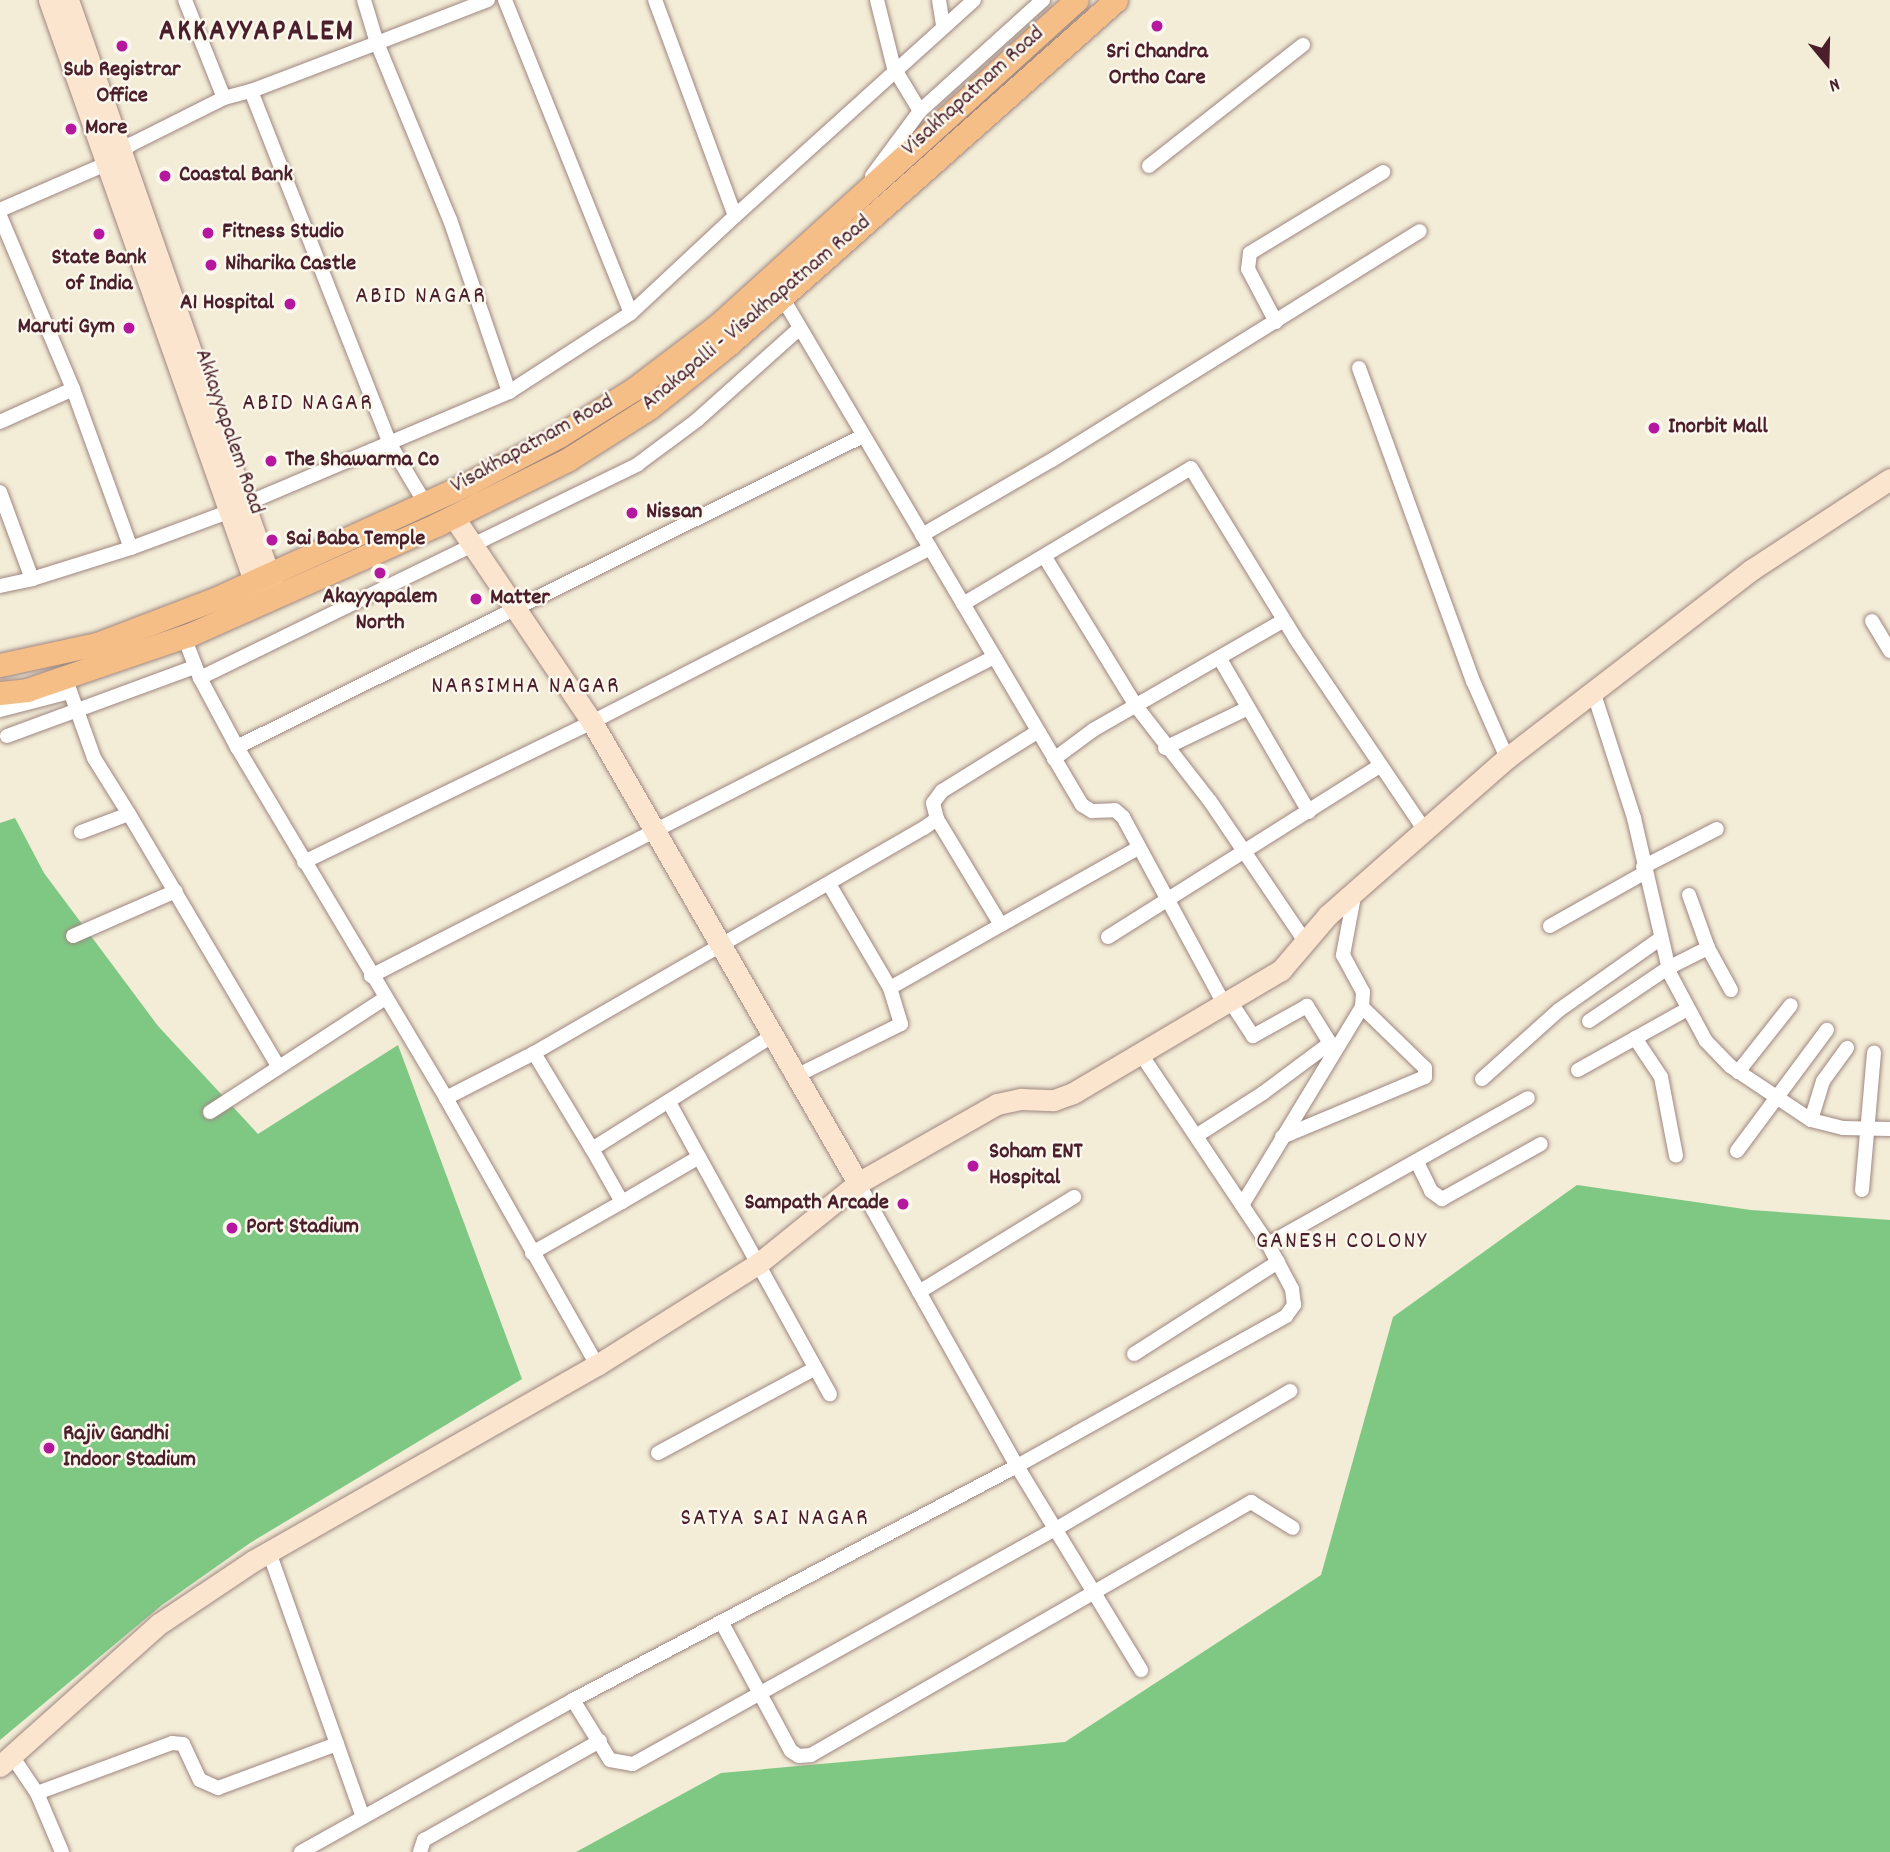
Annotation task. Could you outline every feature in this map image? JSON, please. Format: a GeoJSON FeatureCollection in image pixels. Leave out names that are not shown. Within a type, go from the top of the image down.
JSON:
{"type":"FeatureCollection","features":[{"type":"Feature","properties":{"kind":"main road","name":"Akkayyapalem Road"},"geometry":{"type":"LineString","coordinates":[[48,0],[113,159],[270,600]]}},
{"type":"Feature","properties":{"kind":"main road"},"geometry":{"type":"LineString","coordinates":[[68,0],[113,159]]}},
{"type":"Feature","properties":{"kind":"main road","name":"Visakhapatnam Road"},"geometry":{"type":"LineString","coordinates":[[0,665],[97,644],[260,577],[425,503],[559,436],[634,389],[718,325],[1077,0]]}},
{"type":"Feature","properties":{"kind":"main road","name":"Anakapalli - Visakhapatnam Road"},"geometry":{"type":"LineString","coordinates":[[0,693],[68,685],[270,600],[567,460],[649,408],[782,297],[1116,0]]}},
{"type":"Feature","properties":{"kind":"main road"},"geometry":{"type":"LineString","coordinates":[[6,1761],[159,1624],[269,1552],[597,1365],[759,1263],[858,1183],[997,1104],[1054,1100],[1142,1056],[1282,970],[1355,891],[1507,758],[1594,694],[1751,570],[1890,479]]}},
{"type":"Feature","properties":{"kind":"main road"},"geometry":{"type":"LineString","coordinates":[[453,516],[592,722],[657,829],[721,946],[798,1075],[858,1183]]}},
{"type":"Feature","properties":{"kind":"street"},"geometry":{"type":"LineString","coordinates":[[185,0],[224,98]]}},
{"type":"Feature","properties":{"kind":"street"},"geometry":{"type":"LineString","coordinates":[[364,0],[377,43],[450,220],[509,392]]}},
{"type":"Feature","properties":{"kind":"street"},"geometry":{"type":"LineString","coordinates":[[0,210],[113,159],[224,98],[251,91],[488,0]]}},
{"type":"Feature","properties":{"kind":"street"},"geometry":{"type":"LineString","coordinates":[[505,0],[631,313]]}},
{"type":"Feature","properties":{"kind":"street"},"geometry":{"type":"LineString","coordinates":[[655,0],[735,216]]}},
{"type":"Feature","properties":{"kind":"street"},"geometry":{"type":"LineString","coordinates":[[877,0],[894,68],[920,111]]}},
{"type":"Feature","properties":{"kind":"street"},"geometry":{"type":"LineString","coordinates":[[939,0],[943,26]]}},
{"type":"Feature","properties":{"kind":"street"},"geometry":{"type":"LineString","coordinates":[[0,586],[32,579],[131,548],[236,508],[391,446],[509,392],[631,313],[894,68],[974,0]]}},
{"type":"Feature","properties":{"kind":"street"},"geometry":{"type":"LineString","coordinates":[[855,199],[920,111],[1043,0]]}},
{"type":"Feature","properties":{"kind":"street"},"geometry":{"type":"LineString","coordinates":[[1149,166],[1303,45]]}},
{"type":"Feature","properties":{"kind":"street"},"geometry":{"type":"LineString","coordinates":[[251,91],[391,446],[425,503]]}},
{"type":"Feature","properties":{"kind":"street"},"geometry":{"type":"LineString","coordinates":[[1276,323],[1248,268],[1250,253],[1383,172]]}},
{"type":"Feature","properties":{"kind":"street"},"geometry":{"type":"LineString","coordinates":[[0,216],[73,388],[131,548]]}},
{"type":"Feature","properties":{"kind":"street"},"geometry":{"type":"LineString","coordinates":[[304,862],[592,722],[926,541],[1420,231]]}},
{"type":"Feature","properties":{"kind":"street"},"geometry":{"type":"LineString","coordinates":[[782,297],[861,438],[926,541],[1082,805],[1092,811],[1115,810],[1168,896],[1227,1002],[1253,1036],[1307,1006],[1330,1043],[1263,1093],[1196,1136]]}},
{"type":"Feature","properties":{"kind":"street"},"geometry":{"type":"LineString","coordinates":[[7,736],[197,673],[638,464],[696,420],[800,328]]}},
{"type":"Feature","properties":{"kind":"street"},"geometry":{"type":"LineString","coordinates":[[1359,368],[1473,681],[1507,758]]}},
{"type":"Feature","properties":{"kind":"street"},"geometry":{"type":"LineString","coordinates":[[0,422],[73,388]]}},
{"type":"Feature","properties":{"kind":"street"},"geometry":{"type":"LineString","coordinates":[[237,747],[861,438]]}},
{"type":"Feature","properties":{"kind":"street"},"geometry":{"type":"LineString","coordinates":[[962,604],[1046,559],[1191,468],[1378,767],[1424,830]]}},
{"type":"Feature","properties":{"kind":"street"},"geometry":{"type":"LineString","coordinates":[[0,492],[32,579]]}},
{"type":"Feature","properties":{"kind":"street"},"geometry":{"type":"LineString","coordinates":[[1046,559],[1136,706],[1244,849],[1306,943]]}},
{"type":"Feature","properties":{"kind":"street"},"geometry":{"type":"LineString","coordinates":[[1054,759],[1136,706],[1284,620]]}},
{"type":"Feature","properties":{"kind":"street"},"geometry":{"type":"LineString","coordinates":[[1872,621],[1887,655]]}},
{"type":"Feature","properties":{"kind":"street"},"geometry":{"type":"LineString","coordinates":[[184,637],[197,673],[237,747],[384,999],[446,1098],[597,1365]]}},
{"type":"Feature","properties":{"kind":"street"},"geometry":{"type":"LineString","coordinates":[[371,976],[994,657]]}},
{"type":"Feature","properties":{"kind":"street"},"geometry":{"type":"LineString","coordinates":[[1220,659],[1309,812]]}},
{"type":"Feature","properties":{"kind":"street"},"geometry":{"type":"LineString","coordinates":[[0,710],[68,685],[94,758],[176,891],[278,1066]]}},
{"type":"Feature","properties":{"kind":"street"},"geometry":{"type":"LineString","coordinates":[[1594,694],[1634,818],[1643,870],[1668,968],[1686,1010],[1706,1041],[1738,1072],[1811,1120],[1827,1126],[1890,1129]]}},
{"type":"Feature","properties":{"kind":"street"},"geometry":{"type":"LineString","coordinates":[[1166,748],[1248,708]]}},
{"type":"Feature","properties":{"kind":"street"},"geometry":{"type":"LineString","coordinates":[[1001,925],[937,819],[933,803],[942,791],[1037,732]]}},
{"type":"Feature","properties":{"kind":"street"},"geometry":{"type":"LineString","coordinates":[[1108,937],[1168,896],[1309,812],[1378,767]]}},
{"type":"Feature","properties":{"kind":"street"},"geometry":{"type":"LineString","coordinates":[[81,832],[129,814]]}},
{"type":"Feature","properties":{"kind":"street"},"geometry":{"type":"LineString","coordinates":[[446,1098],[534,1053],[937,819]]}},
{"type":"Feature","properties":{"kind":"street"},"geometry":{"type":"LineString","coordinates":[[1550,926],[1717,829]]}},
{"type":"Feature","properties":{"kind":"street"},"geometry":{"type":"LineString","coordinates":[[890,988],[1138,848]]}},
{"type":"Feature","properties":{"kind":"street"},"geometry":{"type":"LineString","coordinates":[[798,1075],[897,1029],[902,1017],[890,988],[828,884]]}},
{"type":"Feature","properties":{"kind":"street"},"geometry":{"type":"LineString","coordinates":[[73,936],[176,891]]}},
{"type":"Feature","properties":{"kind":"street"},"geometry":{"type":"LineString","coordinates":[[1242,1205],[1362,1007],[1363,992],[1343,955],[1355,891]]}},
{"type":"Feature","properties":{"kind":"street"},"geometry":{"type":"LineString","coordinates":[[1689,895],[1708,948],[1731,990]]}},
{"type":"Feature","properties":{"kind":"street"},"geometry":{"type":"LineString","coordinates":[[1482,1079],[1559,1010],[1661,938]]}},
{"type":"Feature","properties":{"kind":"street"},"geometry":{"type":"LineString","coordinates":[[1589,1021],[1668,968],[1708,948]]}},
{"type":"Feature","properties":{"kind":"street"},"geometry":{"type":"LineString","coordinates":[[210,1112],[384,999]]}},
{"type":"Feature","properties":{"kind":"street"},"geometry":{"type":"LineString","coordinates":[[1738,1072],[1791,1005]]}},
{"type":"Feature","properties":{"kind":"street"},"geometry":{"type":"LineString","coordinates":[[1282,1137],[1425,1077],[1425,1068],[1362,1007]]}},
{"type":"Feature","properties":{"kind":"street"},"geometry":{"type":"LineString","coordinates":[[1578,1070],[1686,1010]]}},
{"type":"Feature","properties":{"kind":"street"},"geometry":{"type":"LineString","coordinates":[[1737,1151],[1827,1030]]}},
{"type":"Feature","properties":{"kind":"street"},"geometry":{"type":"LineString","coordinates":[[592,1149],[670,1104],[774,1035]]}},
{"type":"Feature","properties":{"kind":"street"},"geometry":{"type":"LineString","coordinates":[[1635,1038],[1661,1077],[1676,1156]]}},
{"type":"Feature","properties":{"kind":"street"},"geometry":{"type":"LineString","coordinates":[[1811,1120],[1823,1081],[1847,1048]]}},
{"type":"Feature","properties":{"kind":"street"},"geometry":{"type":"LineString","coordinates":[[534,1053],[622,1202]]}},
{"type":"Feature","properties":{"kind":"street"},"geometry":{"type":"LineString","coordinates":[[1862,1190],[1865,1128],[1874,1053]]}},
{"type":"Feature","properties":{"kind":"street"},"geometry":{"type":"LineString","coordinates":[[301,1852],[572,1700],[1017,1465],[1286,1316],[1294,1305],[1292,1289],[1278,1262],[1142,1056]]}},
{"type":"Feature","properties":{"kind":"street"},"geometry":{"type":"LineString","coordinates":[[1268,1244],[1528,1098]]}},
{"type":"Feature","properties":{"kind":"street"},"geometry":{"type":"LineString","coordinates":[[670,1104],[830,1394]]}},
{"type":"Feature","properties":{"kind":"street"},"geometry":{"type":"LineString","coordinates":[[1418,1162],[1435,1196],[1442,1199],[1541,1144]]}},
{"type":"Feature","properties":{"kind":"street"},"geometry":{"type":"LineString","coordinates":[[533,1253],[699,1157]]}},
{"type":"Feature","properties":{"kind":"street"},"geometry":{"type":"LineString","coordinates":[[858,1183],[1017,1465],[1141,1670]]}},
{"type":"Feature","properties":{"kind":"street"},"geometry":{"type":"LineString","coordinates":[[919,1292],[1074,1197]]}},
{"type":"Feature","properties":{"kind":"street"},"geometry":{"type":"LineString","coordinates":[[1134,1354],[1278,1262]]}},
{"type":"Feature","properties":{"kind":"street"},"geometry":{"type":"LineString","coordinates":[[658,1453],[816,1368]]}},
{"type":"Feature","properties":{"kind":"street"},"geometry":{"type":"LineString","coordinates":[[572,1700],[610,1760],[633,1764],[1056,1529],[1290,1391]]}},
{"type":"Feature","properties":{"kind":"street"},"geometry":{"type":"LineString","coordinates":[[722,1623],[757,1695],[791,1751],[799,1756],[811,1755],[1251,1502],[1293,1528]]}},
{"type":"Feature","properties":{"kind":"street"},"geometry":{"type":"LineString","coordinates":[[269,1552],[363,1817]]}},
{"type":"Feature","properties":{"kind":"street"},"geometry":{"type":"LineString","coordinates":[[420,1852],[424,1840],[600,1741]]}},
{"type":"Feature","properties":{"kind":"street"},"geometry":{"type":"LineString","coordinates":[[37,1793],[172,1742],[183,1744],[200,1780],[218,1788],[337,1744]]}},
{"type":"Feature","properties":{"kind":"street"},"geometry":{"type":"LineString","coordinates":[[6,1761],[37,1793],[62,1852]]}},
{"type":"Feature","properties":{"kind":"green space","name":"Port Stadium"},"geometry":{"type":"Polygon","coordinates":[[[15,818],[44,873],[158,1026],[258,1134],[398,1045],[522,1379],[250,1543],[162,1605],[0,1740],[0,823],[15,818]]]}},
{"type":"Feature","properties":{"kind":"green space"},"geometry":{"type":"Polygon","coordinates":[[[1577,1185],[1751,1210],[1890,1220],[1890,1852],[576,1852],[721,1773],[1065,1742],[1321,1575],[1393,1317],[1577,1185]]]}},
{"type":"Feature","properties":{"kind":"place","name":"Sri Chandra Ortho Care"},"geometry":{"type":"Point","coordinates":[1157,26]}},
{"type":"Feature","properties":{"kind":"place","name":"Sub Registrar Office"},"geometry":{"type":"Point","coordinates":[122,46]}},
{"type":"Feature","properties":{"kind":"place","name":"More"},"geometry":{"type":"Point","coordinates":[71,129]}},
{"type":"Feature","properties":{"kind":"place","name":"Coastal Bank"},"geometry":{"type":"Point","coordinates":[165,176]}},
{"type":"Feature","properties":{"kind":"place","name":"Fitness Studio"},"geometry":{"type":"Point","coordinates":[208,233]}},
{"type":"Feature","properties":{"kind":"place","name":"State Bank of India"},"geometry":{"type":"Point","coordinates":[99,234]}},
{"type":"Feature","properties":{"kind":"place","name":"Niharika Castle"},"geometry":{"type":"Point","coordinates":[211,265]}},
{"type":"Feature","properties":{"kind":"place","name":"A1 Hospital"},"geometry":{"type":"Point","coordinates":[290,304]}},
{"type":"Feature","properties":{"kind":"place","name":"Maruti Gym"},"geometry":{"type":"Point","coordinates":[129,328]}},
{"type":"Feature","properties":{"kind":"place","name":"Inorbit Mall"},"geometry":{"type":"Point","coordinates":[1654,428]}},
{"type":"Feature","properties":{"kind":"place","name":"The Shawarma Co"},"geometry":{"type":"Point","coordinates":[271,461]}},
{"type":"Feature","properties":{"kind":"place","name":"Nissan"},"geometry":{"type":"Point","coordinates":[632,513]}},
{"type":"Feature","properties":{"kind":"place","name":"Sai Baba Temple"},"geometry":{"type":"Point","coordinates":[272,540]}},
{"type":"Feature","properties":{"kind":"place","name":"Akayyapalem North"},"geometry":{"type":"Point","coordinates":[380,573]}},
{"type":"Feature","properties":{"kind":"place","name":"Matter"},"geometry":{"type":"Point","coordinates":[476,599]}},
{"type":"Feature","properties":{"kind":"place","name":"Soham ENT Hospital"},"geometry":{"type":"Point","coordinates":[973,1166]}},
{"type":"Feature","properties":{"kind":"place","name":"Sampath Arcade"},"geometry":{"type":"Point","coordinates":[903,1204]}},
{"type":"Feature","properties":{"kind":"place","name":"Port Stadium"},"geometry":{"type":"Point","coordinates":[232,1228]}},
{"type":"Feature","properties":{"kind":"place","name":"Rajiv Gandhi Indoor Stadium"},"geometry":{"type":"Point","coordinates":[49,1448]}},
{"type":"Feature","properties":{"kind":"district","name":"AKKAYYAPALEM"},"geometry":{"type":"Point","coordinates":[257,34]}},
{"type":"Feature","properties":{"kind":"district","name":"ABID NAGAR"},"geometry":{"type":"Point","coordinates":[421,298]}},
{"type":"Feature","properties":{"kind":"district","name":"ABID NAGAR"},"geometry":{"type":"Point","coordinates":[308,405]}},
{"type":"Feature","properties":{"kind":"district","name":"NARSIMHA NAGAR"},"geometry":{"type":"Point","coordinates":[526,688]}},
{"type":"Feature","properties":{"kind":"district","name":"GANESH COLONY"},"geometry":{"type":"Point","coordinates":[1342,1243]}},
{"type":"Feature","properties":{"kind":"district","name":"SATYA SAI NAGAR"},"geometry":{"type":"Point","coordinates":[775,1520]}}]}
